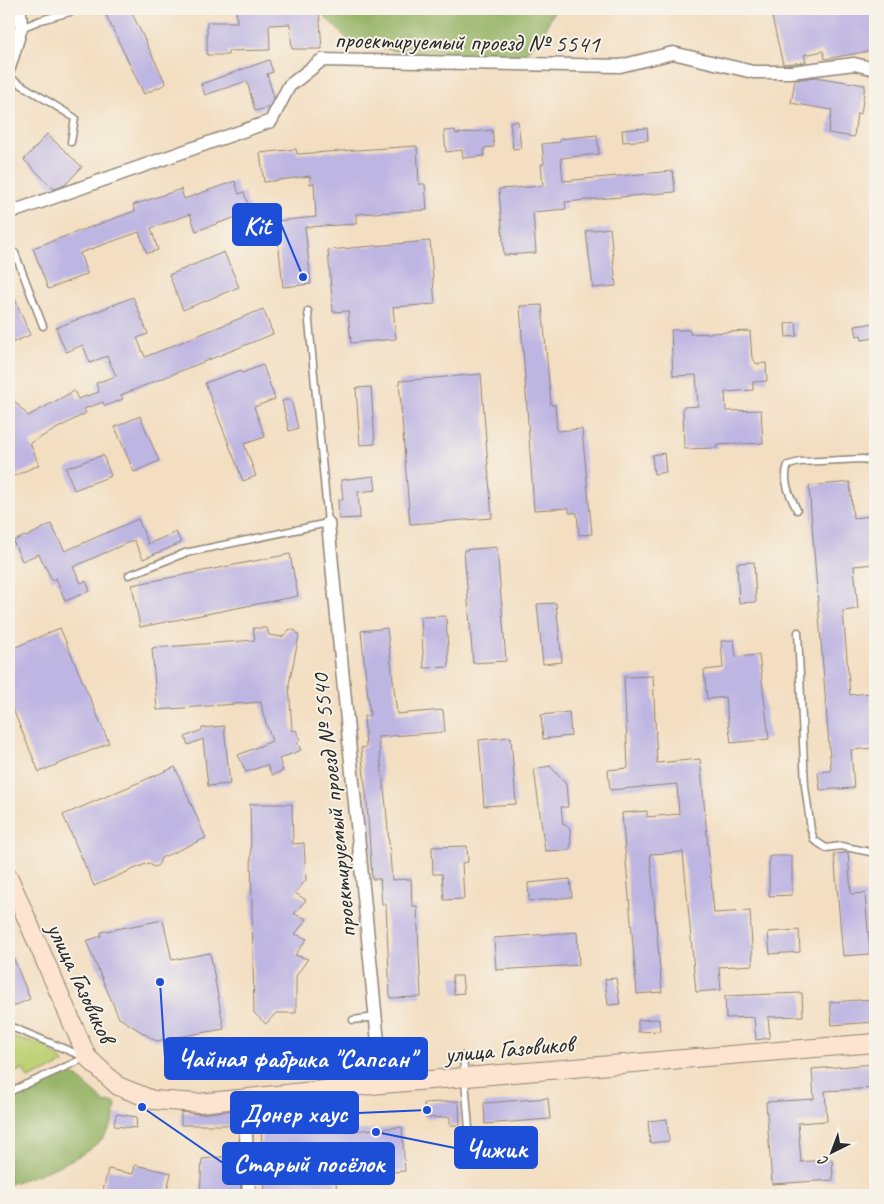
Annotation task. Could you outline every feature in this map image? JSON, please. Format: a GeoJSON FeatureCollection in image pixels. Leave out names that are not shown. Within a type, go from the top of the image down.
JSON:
{"type":"FeatureCollection","features":[{"type":"Feature","properties":{"kind":"street"},"geometry":{"type":"LineString","coordinates":[[9,68],[11,53],[21,28],[20,9]]}},
{"type":"Feature","properties":{"kind":"street","name":"проектируемый проезд № 5541"},"geometry":{"type":"LineString","coordinates":[[9,213],[271,121],[289,86],[322,60],[620,66],[674,53],[753,72],[791,72],[854,64],[875,69]]}},
{"type":"Feature","properties":{"kind":"street","name":"проектируемый проезд № 5540"},"geometry":{"type":"LineString","coordinates":[[328,523],[382,1084]]}},
{"type":"Feature","properties":{"kind":"street","name":"улица Газовиков"},"geometry":{"type":"LineString","coordinates":[[9,878],[87,1058],[118,1086],[152,1100],[199,1103],[382,1084],[875,1043]]}},
{"type":"Feature","properties":{"kind":"street"},"geometry":{"type":"LineString","coordinates":[[244,1098],[249,1195]]}},
{"type":"Feature","properties":{"kind":"lane"},"geometry":{"type":"LineString","coordinates":[[21,28],[41,20],[81,9]]}},
{"type":"Feature","properties":{"kind":"lane"},"geometry":{"type":"LineString","coordinates":[[9,77],[75,118],[71,142]]}},
{"type":"Feature","properties":{"kind":"lane"},"geometry":{"type":"LineString","coordinates":[[9,252],[15,253],[43,326]]}},
{"type":"Feature","properties":{"kind":"lane"},"geometry":{"type":"LineString","coordinates":[[129,575],[185,553],[328,523],[308,311]]}},
{"type":"Feature","properties":{"kind":"lane"},"geometry":{"type":"LineString","coordinates":[[797,510],[787,488],[785,473],[788,465],[800,462],[862,459],[872,461],[875,466]]}},
{"type":"Feature","properties":{"kind":"lane"},"geometry":{"type":"LineString","coordinates":[[798,632],[805,786],[814,840],[826,848],[842,846],[875,853]]}},
{"type":"Feature","properties":{"kind":"lane"},"geometry":{"type":"LineString","coordinates":[[353,1020],[376,1017]]}},
{"type":"Feature","properties":{"kind":"lane"},"geometry":{"type":"LineString","coordinates":[[9,1026],[87,1058]]}},
{"type":"Feature","properties":{"kind":"lane"},"geometry":{"type":"LineString","coordinates":[[463,1056],[468,1129]]}},
{"type":"Feature","properties":{"kind":"lane"},"geometry":{"type":"LineString","coordinates":[[9,1092],[87,1058]]}},
{"type":"Feature","properties":{"kind":"green space"},"geometry":{"type":"Polygon","coordinates":[[[322,9],[555,9],[543,34],[527,52],[482,64],[352,44],[322,14],[322,9]]]}},
{"type":"Feature","properties":{"kind":"green space"},"geometry":{"type":"Polygon","coordinates":[[[9,1037],[43,1045],[65,1063],[28,1079],[23,1069],[10,1074],[14,1085],[9,1087],[9,1037]]]}},
{"type":"Feature","properties":{"kind":"green space"},"geometry":{"type":"Polygon","coordinates":[[[69,1070],[105,1103],[111,1102],[116,1104],[109,1130],[99,1142],[75,1158],[9,1184],[9,1095],[69,1070]]]}},
{"type":"Feature","properties":{"kind":"building"},"geometry":{"type":"Polygon","coordinates":[[[103,9],[130,9],[166,84],[144,94],[103,9]]]}},
{"type":"Feature","properties":{"kind":"building"},"geometry":{"type":"Polygon","coordinates":[[[236,9],[319,9],[322,49],[292,49],[290,24],[269,25],[270,50],[228,51],[228,55],[207,55],[207,22],[237,22],[236,9]]]}},
{"type":"Feature","properties":{"kind":"building"},"geometry":{"type":"Polygon","coordinates":[[[770,9],[875,9],[875,26],[870,51],[825,59],[823,51],[804,55],[806,62],[783,64],[770,9]]]}},
{"type":"Feature","properties":{"kind":"building"},"geometry":{"type":"Polygon","coordinates":[[[269,60],[273,72],[267,74],[274,98],[269,107],[255,111],[247,81],[205,95],[201,84],[269,60]]]}},
{"type":"Feature","properties":{"kind":"building"},"geometry":{"type":"Polygon","coordinates":[[[815,77],[865,85],[861,114],[857,113],[854,137],[828,133],[832,110],[791,103],[795,80],[815,77]]]}},
{"type":"Feature","properties":{"kind":"building"},"geometry":{"type":"Polygon","coordinates":[[[518,121],[521,148],[513,149],[510,122],[518,121]]]}},
{"type":"Feature","properties":{"kind":"building"},"geometry":{"type":"Polygon","coordinates":[[[647,128],[648,140],[623,142],[622,130],[647,128]]]}},
{"type":"Feature","properties":{"kind":"building"},"geometry":{"type":"Polygon","coordinates":[[[455,130],[456,134],[492,130],[494,147],[484,148],[484,156],[463,158],[462,150],[446,152],[444,131],[455,130]]]}},
{"type":"Feature","properties":{"kind":"building"},"geometry":{"type":"Polygon","coordinates":[[[47,134],[82,167],[65,185],[54,189],[24,160],[47,134]]]}},
{"type":"Feature","properties":{"kind":"building"},"geometry":{"type":"Polygon","coordinates":[[[597,135],[599,154],[561,158],[563,181],[673,171],[675,192],[565,202],[566,209],[533,212],[536,253],[504,255],[499,189],[543,186],[541,164],[544,164],[542,144],[560,142],[560,139],[597,135]]]}},
{"type":"Feature","properties":{"kind":"building"},"geometry":{"type":"Polygon","coordinates":[[[417,146],[419,184],[425,184],[427,210],[356,214],[356,224],[305,227],[311,284],[283,287],[276,221],[316,217],[314,183],[310,184],[310,176],[264,182],[260,153],[296,149],[297,154],[417,146]]]}},
{"type":"Feature","properties":{"kind":"building"},"geometry":{"type":"Polygon","coordinates":[[[235,181],[239,194],[244,192],[251,212],[196,231],[190,214],[151,228],[158,250],[147,253],[139,232],[80,253],[87,274],[48,289],[33,248],[135,211],[133,205],[181,189],[184,199],[235,181]]]}},
{"type":"Feature","properties":{"kind":"building"},"geometry":{"type":"Polygon","coordinates":[[[610,228],[616,286],[593,288],[586,231],[610,228]]]}},
{"type":"Feature","properties":{"kind":"building"},"geometry":{"type":"Polygon","coordinates":[[[430,241],[435,304],[393,307],[396,339],[351,343],[348,311],[333,312],[328,250],[430,241]]]}},
{"type":"Feature","properties":{"kind":"building"},"geometry":{"type":"Polygon","coordinates":[[[224,252],[239,287],[183,310],[169,275],[224,252]]]}},
{"type":"Feature","properties":{"kind":"building"},"geometry":{"type":"Polygon","coordinates":[[[9,285],[30,335],[9,344],[9,285]]]}},
{"type":"Feature","properties":{"kind":"building"},"geometry":{"type":"Polygon","coordinates":[[[133,297],[148,334],[137,338],[145,357],[263,309],[273,334],[121,395],[123,399],[105,406],[103,402],[84,409],[86,413],[30,443],[39,465],[9,478],[9,395],[28,416],[74,391],[78,399],[99,392],[96,383],[116,376],[107,356],[90,363],[83,345],[66,352],[56,328],[133,297]]]}},
{"type":"Feature","properties":{"kind":"building"},"geometry":{"type":"Polygon","coordinates":[[[542,305],[551,405],[555,405],[557,431],[582,429],[592,534],[579,535],[577,513],[569,513],[569,508],[534,510],[520,306],[542,305]]]}},
{"type":"Feature","properties":{"kind":"building"},"geometry":{"type":"Polygon","coordinates":[[[796,322],[797,336],[786,337],[785,324],[796,322]]]}},
{"type":"Feature","properties":{"kind":"building"},"geometry":{"type":"Polygon","coordinates":[[[875,323],[875,338],[862,340],[861,335],[857,336],[855,326],[875,323]]]}},
{"type":"Feature","properties":{"kind":"building"},"geometry":{"type":"Polygon","coordinates":[[[671,330],[690,330],[690,334],[750,331],[752,358],[757,364],[766,363],[767,381],[753,382],[753,390],[725,392],[726,411],[761,410],[763,443],[717,445],[717,448],[684,449],[683,407],[698,406],[696,375],[673,376],[671,330]]]}},
{"type":"Feature","properties":{"kind":"building"},"geometry":{"type":"Polygon","coordinates":[[[263,365],[275,399],[254,407],[265,437],[244,444],[256,476],[243,481],[205,383],[241,370],[242,373],[263,365]]]}},
{"type":"Feature","properties":{"kind":"building"},"geometry":{"type":"Polygon","coordinates":[[[481,374],[492,518],[410,524],[399,381],[481,374]]]}},
{"type":"Feature","properties":{"kind":"building"},"geometry":{"type":"Polygon","coordinates":[[[371,387],[375,444],[360,445],[356,388],[371,387]]]}},
{"type":"Feature","properties":{"kind":"building"},"geometry":{"type":"Polygon","coordinates":[[[291,399],[298,428],[289,431],[282,401],[291,399]]]}},
{"type":"Feature","properties":{"kind":"building"},"geometry":{"type":"Polygon","coordinates":[[[140,416],[159,461],[134,472],[115,427],[140,416]]]}},
{"type":"Feature","properties":{"kind":"building"},"geometry":{"type":"Polygon","coordinates":[[[664,453],[666,472],[654,474],[652,455],[664,453]]]}},
{"type":"Feature","properties":{"kind":"building"},"geometry":{"type":"Polygon","coordinates":[[[103,455],[111,476],[74,490],[66,468],[103,455]]]}},
{"type":"Feature","properties":{"kind":"building"},"geometry":{"type":"Polygon","coordinates":[[[374,476],[376,490],[358,492],[360,518],[339,519],[338,500],[343,500],[341,480],[374,476]]]}},
{"type":"Feature","properties":{"kind":"building"},"geometry":{"type":"Polygon","coordinates":[[[850,482],[853,518],[872,516],[875,564],[854,566],[858,609],[843,611],[850,695],[870,693],[874,748],[851,750],[854,788],[820,790],[818,772],[831,771],[809,486],[850,482]]]}},
{"type":"Feature","properties":{"kind":"building"},"geometry":{"type":"Polygon","coordinates":[[[138,519],[148,544],[176,532],[181,543],[143,559],[134,540],[73,567],[81,583],[86,581],[90,591],[65,601],[56,578],[52,580],[39,554],[22,561],[13,541],[26,537],[51,524],[65,551],[138,519]]]}},
{"type":"Feature","properties":{"kind":"building"},"geometry":{"type":"Polygon","coordinates":[[[497,547],[506,661],[473,663],[464,550],[497,547]]]}},
{"type":"Feature","properties":{"kind":"building"},"geometry":{"type":"Polygon","coordinates":[[[290,554],[298,596],[140,627],[132,585],[290,554]]]}},
{"type":"Feature","properties":{"kind":"building"},"geometry":{"type":"Polygon","coordinates":[[[754,562],[756,602],[739,603],[737,563],[754,562]]]}},
{"type":"Feature","properties":{"kind":"building"},"geometry":{"type":"Polygon","coordinates":[[[556,603],[562,662],[543,664],[537,604],[556,603]]]}},
{"type":"Feature","properties":{"kind":"building"},"geometry":{"type":"Polygon","coordinates":[[[446,616],[449,667],[424,668],[421,617],[446,616]]]}},
{"type":"Feature","properties":{"kind":"building"},"geometry":{"type":"Polygon","coordinates":[[[60,628],[109,743],[39,772],[9,700],[9,650],[60,628]]]}},
{"type":"Feature","properties":{"kind":"building"},"geometry":{"type":"Polygon","coordinates":[[[253,628],[267,628],[269,635],[282,637],[290,629],[296,631],[299,636],[289,684],[292,731],[296,730],[300,740],[297,742],[301,750],[279,759],[283,771],[272,775],[267,765],[246,772],[238,755],[272,741],[261,702],[157,710],[152,648],[255,640],[253,628]]]}},
{"type":"Feature","properties":{"kind":"building"},"geometry":{"type":"Polygon","coordinates":[[[387,628],[397,714],[443,710],[445,732],[378,737],[392,880],[411,879],[412,906],[417,906],[421,997],[390,998],[386,904],[382,904],[380,879],[372,879],[361,748],[366,747],[364,716],[370,716],[361,631],[387,628]]]}},
{"type":"Feature","properties":{"kind":"building"},"geometry":{"type":"Polygon","coordinates":[[[734,640],[736,657],[759,655],[769,739],[731,743],[725,697],[707,699],[704,670],[723,668],[721,641],[734,640]]]}},
{"type":"Feature","properties":{"kind":"building"},"geometry":{"type":"Polygon","coordinates":[[[653,676],[657,763],[700,759],[714,913],[750,911],[753,965],[719,967],[721,990],[696,992],[683,852],[650,854],[662,992],[637,994],[622,813],[647,811],[647,817],[679,814],[677,784],[610,790],[608,770],[628,768],[624,677],[653,676]]]}},
{"type":"Feature","properties":{"kind":"building"},"geometry":{"type":"Polygon","coordinates":[[[569,712],[571,736],[543,739],[541,715],[569,712]]]}},
{"type":"Feature","properties":{"kind":"building"},"geometry":{"type":"Polygon","coordinates":[[[224,726],[230,784],[208,786],[203,739],[188,745],[185,737],[202,730],[202,728],[224,726]]]}},
{"type":"Feature","properties":{"kind":"building"},"geometry":{"type":"Polygon","coordinates":[[[511,737],[516,804],[484,806],[479,740],[511,737]]]}},
{"type":"Feature","properties":{"kind":"building"},"geometry":{"type":"Polygon","coordinates":[[[550,766],[566,784],[568,807],[561,807],[563,824],[570,828],[571,845],[569,850],[545,851],[534,769],[550,766]]]}},
{"type":"Feature","properties":{"kind":"building"},"geometry":{"type":"Polygon","coordinates":[[[175,767],[206,838],[161,858],[157,866],[154,867],[148,863],[94,886],[63,815],[175,767]]]}},
{"type":"Feature","properties":{"kind":"building"},"geometry":{"type":"Polygon","coordinates":[[[250,804],[292,804],[293,844],[304,843],[306,880],[295,893],[306,900],[294,914],[307,919],[295,934],[307,939],[295,955],[308,959],[296,976],[296,1013],[276,1013],[266,1024],[254,1013],[250,804]]]}},
{"type":"Feature","properties":{"kind":"building"},"geometry":{"type":"Polygon","coordinates":[[[467,846],[468,862],[462,863],[464,899],[444,900],[442,874],[433,874],[432,847],[467,846]]]}},
{"type":"Feature","properties":{"kind":"building"},"geometry":{"type":"Polygon","coordinates":[[[848,853],[851,894],[865,893],[870,954],[843,956],[834,854],[848,853]]]}},
{"type":"Feature","properties":{"kind":"building"},"geometry":{"type":"Polygon","coordinates":[[[769,856],[792,856],[792,895],[769,896],[769,856]]]}},
{"type":"Feature","properties":{"kind":"building"},"geometry":{"type":"Polygon","coordinates":[[[570,879],[572,897],[529,901],[528,883],[570,879]]]}},
{"type":"Feature","properties":{"kind":"building"},"geometry":{"type":"Polygon","coordinates":[[[163,920],[172,960],[210,953],[224,1029],[156,1041],[119,1018],[86,941],[101,936],[101,932],[163,920]]]}},
{"type":"Feature","properties":{"kind":"building"},"geometry":{"type":"Polygon","coordinates":[[[799,930],[800,952],[770,954],[768,932],[799,930]]]}},
{"type":"Feature","properties":{"kind":"building"},"geometry":{"type":"Polygon","coordinates":[[[577,932],[579,965],[496,970],[494,938],[577,932]]]}},
{"type":"Feature","properties":{"kind":"building"},"geometry":{"type":"Polygon","coordinates":[[[9,947],[30,999],[9,1008],[9,947]]]}},
{"type":"Feature","properties":{"kind":"building"},"geometry":{"type":"Polygon","coordinates":[[[452,976],[462,976],[464,993],[454,994],[452,976]]]}},
{"type":"Feature","properties":{"kind":"building"},"geometry":{"type":"Polygon","coordinates":[[[616,978],[620,1004],[608,1005],[605,979],[616,978]]]}},
{"type":"Feature","properties":{"kind":"building"},"geometry":{"type":"Polygon","coordinates":[[[802,993],[803,1016],[768,1017],[770,1038],[756,1040],[754,1017],[726,1018],[725,996],[802,993]]]}},
{"type":"Feature","properties":{"kind":"building"},"geometry":{"type":"Polygon","coordinates":[[[875,999],[875,1022],[832,1025],[830,1002],[875,999]]]}},
{"type":"Feature","properties":{"kind":"building"},"geometry":{"type":"Polygon","coordinates":[[[659,1019],[660,1031],[638,1032],[638,1020],[659,1019]]]}},
{"type":"Feature","properties":{"kind":"building"},"geometry":{"type":"Polygon","coordinates":[[[875,1064],[875,1088],[825,1091],[827,1121],[798,1123],[801,1162],[832,1159],[833,1180],[772,1184],[766,1102],[814,1099],[812,1069],[875,1064]]]}},
{"type":"Feature","properties":{"kind":"building"},"geometry":{"type":"Polygon","coordinates":[[[548,1098],[550,1119],[485,1124],[484,1103],[548,1098]]]}},
{"type":"Feature","properties":{"kind":"building"},"geometry":{"type":"Polygon","coordinates":[[[459,1101],[460,1125],[450,1125],[450,1117],[425,1118],[424,1103],[459,1101]]]}},
{"type":"Feature","properties":{"kind":"building"},"geometry":{"type":"Polygon","coordinates":[[[236,1110],[237,1125],[181,1125],[181,1112],[200,1114],[236,1110]]]}},
{"type":"Feature","properties":{"kind":"building"},"geometry":{"type":"Polygon","coordinates":[[[116,1114],[137,1117],[136,1128],[114,1126],[116,1114]]]}},
{"type":"Feature","properties":{"kind":"building"},"geometry":{"type":"Polygon","coordinates":[[[667,1119],[669,1141],[650,1143],[648,1121],[667,1119]]]}},
{"type":"Feature","properties":{"kind":"building"},"geometry":{"type":"Polygon","coordinates":[[[337,1123],[338,1132],[402,1127],[405,1171],[355,1175],[353,1156],[334,1157],[337,1195],[317,1195],[317,1192],[265,1195],[261,1128],[337,1123]]]}},
{"type":"Feature","properties":{"kind":"building"},"geometry":{"type":"Polygon","coordinates":[[[239,1155],[241,1195],[200,1195],[202,1159],[239,1155]]]}},
{"type":"Feature","properties":{"kind":"building"},"geometry":{"type":"Polygon","coordinates":[[[135,1165],[171,1173],[166,1195],[102,1195],[108,1169],[133,1174],[135,1165]]]}},
{"type":"Feature","properties":{"kind":"place","name":"Kit"},"geometry":{"type":"Point","coordinates":[303,277]}},
{"type":"Feature","properties":{"kind":"place","name":"Чайная фабрика \"Сапсан\""},"geometry":{"type":"Point","coordinates":[160,982]}},
{"type":"Feature","properties":{"kind":"place","name":"Старый посёлок"},"geometry":{"type":"Point","coordinates":[142,1107]}},
{"type":"Feature","properties":{"kind":"place","name":"Донер хаус"},"geometry":{"type":"Point","coordinates":[427,1110]}},
{"type":"Feature","properties":{"kind":"place","name":"Чижик"},"geometry":{"type":"Point","coordinates":[376,1132]}}]}
